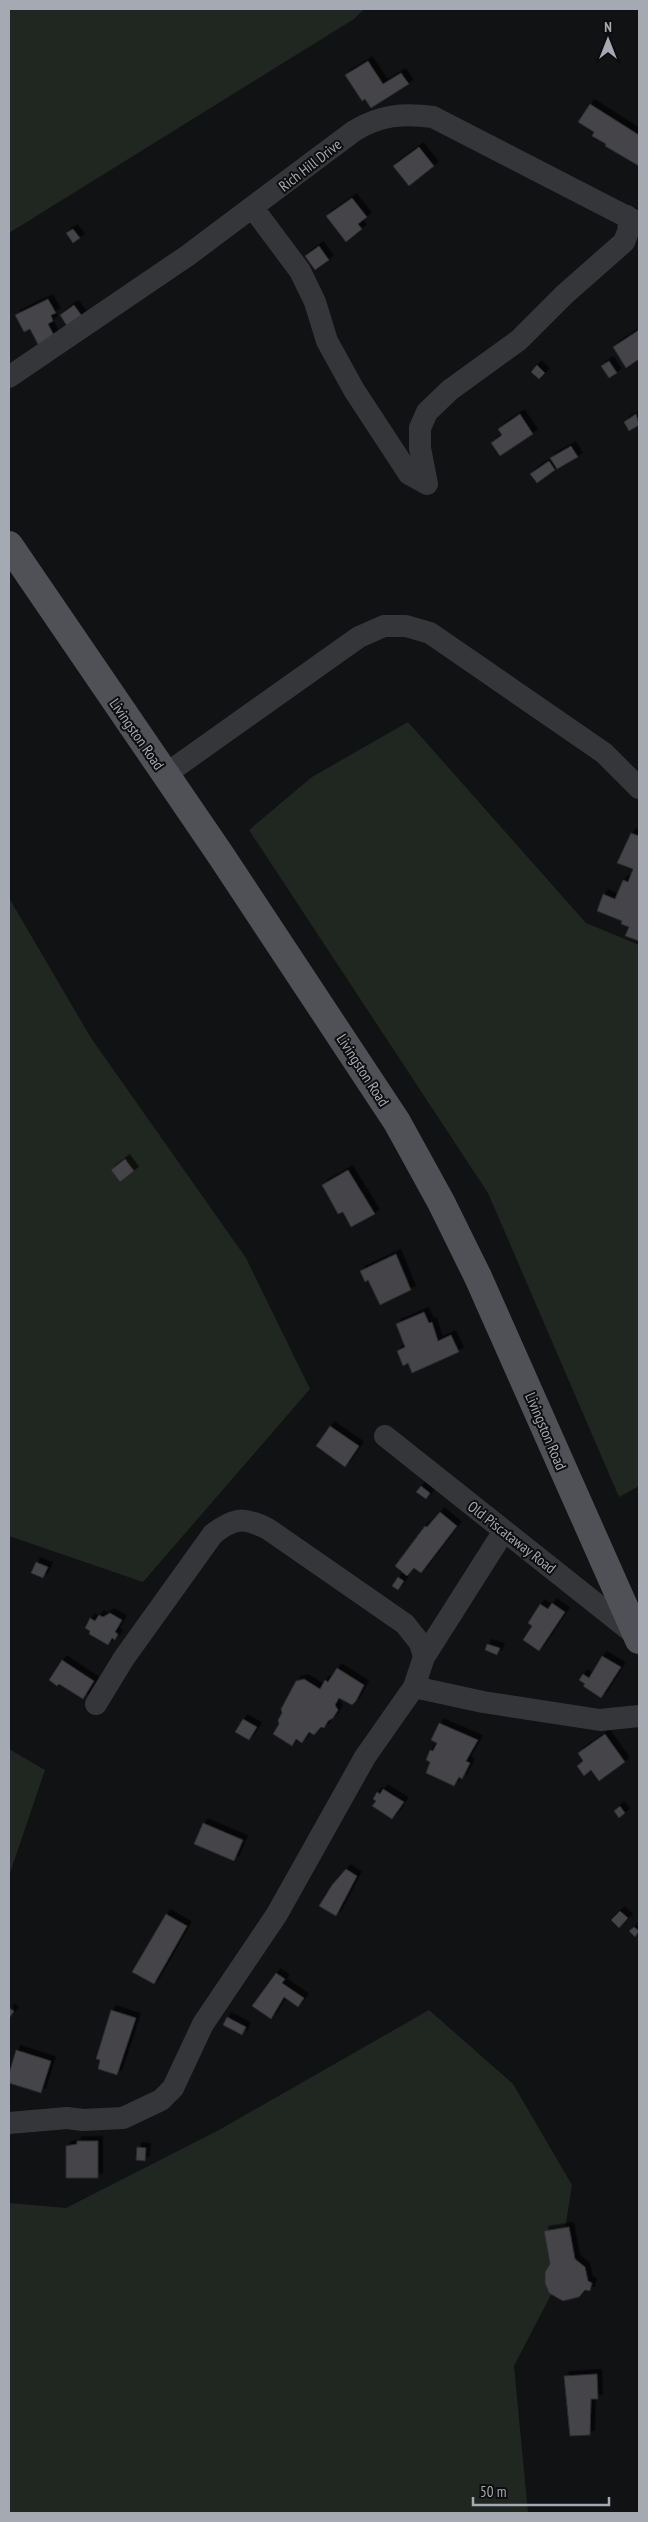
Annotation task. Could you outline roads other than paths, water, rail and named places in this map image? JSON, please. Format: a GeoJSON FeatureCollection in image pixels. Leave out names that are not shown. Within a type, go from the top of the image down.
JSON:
{"type":"FeatureCollection","features":[{"type":"Feature","properties":{"kind":"main road","name":"Livingston Road"},"geometry":{"type":"LineString","coordinates":[[14,562],[166,774],[397,1122],[442,1202],[487,1295],[637,1630]]}},
{"type":"Feature","properties":{"kind":"street","name":"Rich Hill Drive"},"geometry":{"type":"LineString","coordinates":[[9,377],[253,208],[370,121],[385,116],[415,114],[433,116],[632,219],[624,242],[518,340],[450,390],[427,412],[420,428],[420,448],[427,484],[410,474],[354,390],[327,341],[315,302],[300,271],[253,208]]}},
{"type":"Feature","properties":{"kind":"street"},"geometry":{"type":"LineString","coordinates":[[166,774],[359,637],[384,626],[406,626],[430,633],[549,713],[604,753],[639,788]]}},
{"type":"Feature","properties":{"kind":"street","name":"Old Piscataway Road"},"geometry":{"type":"LineString","coordinates":[[385,1436],[504,1531],[637,1630]]}},
{"type":"Feature","properties":{"kind":"street"},"geometry":{"type":"LineString","coordinates":[[96,1704],[124,1658],[214,1534],[226,1524],[239,1519],[268,1529],[405,1624],[420,1643],[424,1657]]}},
{"type":"Feature","properties":{"kind":"street"},"geometry":{"type":"LineString","coordinates":[[9,2124],[67,2118],[83,2120],[123,2118],[161,2100],[173,2088],[203,2024],[277,1914],[365,1757],[414,1687],[424,1657],[504,1531]]}},
{"type":"Feature","properties":{"kind":"street"},"geometry":{"type":"LineString","coordinates":[[414,1687],[483,1702],[600,1720],[639,1716]]}}]}
